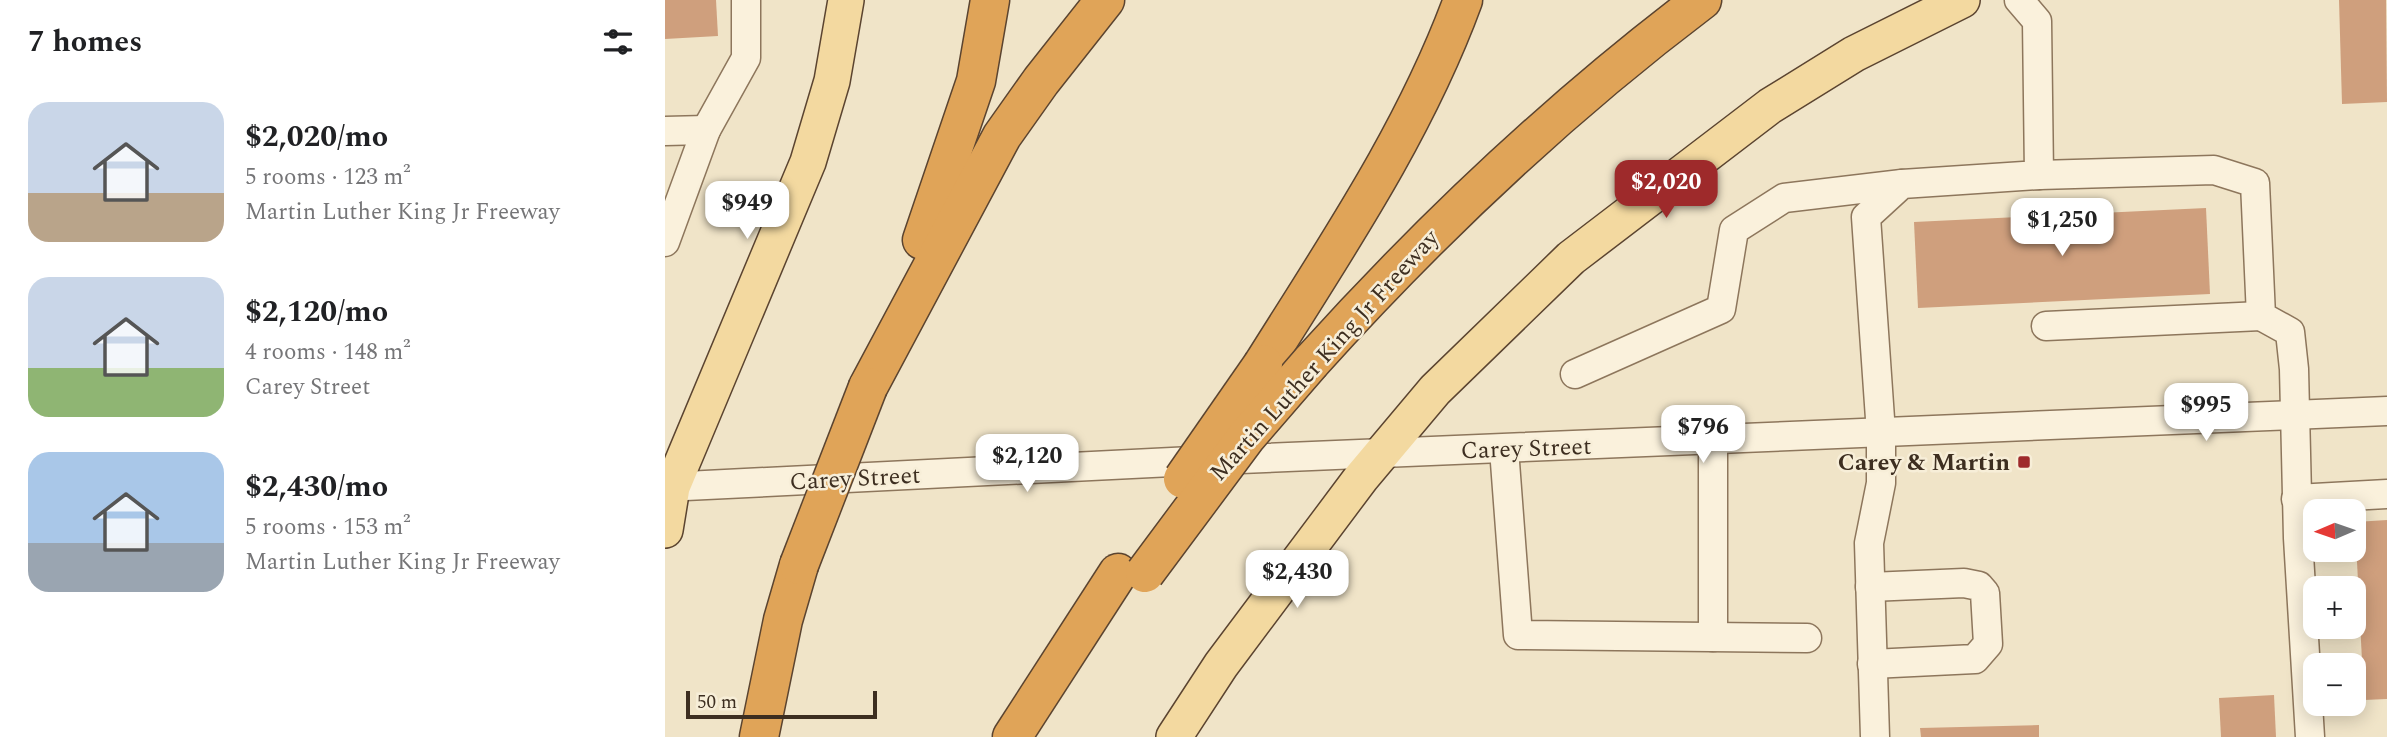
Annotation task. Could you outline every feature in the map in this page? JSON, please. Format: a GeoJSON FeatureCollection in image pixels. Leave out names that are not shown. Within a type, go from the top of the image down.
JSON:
{"type":"FeatureCollection","features":[{"type":"Feature","properties":{"kind":"highway"},"geometry":{"type":"LineString","coordinates":[[759,737],[783,620],[799,565],[953,156],[976,81],[990,0]]}},
{"type":"Feature","properties":{"kind":"highway"},"geometry":{"type":"LineString","coordinates":[[868,387],[1002,136],[1041,80],[1105,0]]}},
{"type":"Feature","properties":{"kind":"highway"},"geometry":{"type":"LineString","coordinates":[[1012,737],[1131,573],[1263,364],[1397,145],[1446,47],[1463,0]]}},
{"type":"Feature","properties":{"kind":"highway","name":"Martin Luther King Jr Freeway"},"geometry":{"type":"LineString","coordinates":[[1040,737],[1131,573],[1311,362],[1440,224],[1540,132],[1702,0]]}},
{"type":"Feature","properties":{"kind":"main road"},"geometry":{"type":"LineString","coordinates":[[665,530],[668,487],[809,162],[832,81],[846,0]]}},
{"type":"Feature","properties":{"kind":"main road"},"geometry":{"type":"LineString","coordinates":[[1174,737],[1221,665],[1381,454],[1435,390],[1582,250],[1770,106],[1854,54],[1962,0]]}},
{"type":"Feature","properties":{"kind":"street"},"geometry":{"type":"LineString","coordinates":[[665,242],[706,130],[746,58],[746,0]]}},
{"type":"Feature","properties":{"kind":"street"},"geometry":{"type":"LineString","coordinates":[[2019,0],[2038,21],[2039,175]]}},
{"type":"Feature","properties":{"kind":"street"},"geometry":{"type":"LineString","coordinates":[[665,131],[706,130]]}},
{"type":"Feature","properties":{"kind":"street"},"geometry":{"type":"LineString","coordinates":[[1575,374],[1721,309],[1734,230],[1784,198],[1902,184],[2039,175],[2214,170],[2255,183],[2261,316]]}},
{"type":"Feature","properties":{"kind":"street"},"geometry":{"type":"LineString","coordinates":[[1875,737],[1869,543],[1881,483],[1881,433],[1866,217],[1902,184]]}},
{"type":"Feature","properties":{"kind":"street"},"geometry":{"type":"LineString","coordinates":[[2046,326],[2261,316],[2290,332],[2296,499],[2310,737]]}},
{"type":"Feature","properties":{"kind":"street","name":"Carey Street"},"geometry":{"type":"LineString","coordinates":[[668,487],[2387,411]]}},
{"type":"Feature","properties":{"kind":"street"},"geometry":{"type":"LineString","coordinates":[[1713,440],[1713,637]]}},
{"type":"Feature","properties":{"kind":"street"},"geometry":{"type":"LineString","coordinates":[[1504,449],[1518,635],[1808,638]]}},
{"type":"Feature","properties":{"kind":"street"},"geometry":{"type":"LineString","coordinates":[[2296,499],[2387,494]]}},
{"type":"Feature","properties":{"kind":"street"},"geometry":{"type":"LineString","coordinates":[[1870,587],[1964,583],[1979,586],[1985,593],[1988,644],[1975,659],[1873,664]]}},
{"type":"Feature","properties":{"kind":"building"},"geometry":{"type":"Polygon","coordinates":[[[665,0],[716,0],[718,36],[665,39],[665,0]]]}},
{"type":"Feature","properties":{"kind":"building"},"geometry":{"type":"Polygon","coordinates":[[[2339,0],[2386,0],[2387,102],[2342,104],[2339,0]]]}},
{"type":"Feature","properties":{"kind":"building"},"geometry":{"type":"Polygon","coordinates":[[[2206,208],[2210,294],[1918,308],[1914,222],[2206,208]]]}},
{"type":"Feature","properties":{"kind":"building"},"geometry":{"type":"Polygon","coordinates":[[[2387,520],[2387,699],[2366,700],[2366,653],[2362,653],[2361,639],[2366,639],[2366,576],[2358,576],[2357,562],[2366,562],[2366,521],[2387,520]]]}},
{"type":"Feature","properties":{"kind":"building"},"geometry":{"type":"Polygon","coordinates":[[[2274,695],[2276,737],[2221,737],[2219,698],[2274,695]]]}},
{"type":"Feature","properties":{"kind":"building"},"geometry":{"type":"Polygon","coordinates":[[[2039,725],[2039,737],[1921,737],[1920,728],[2039,725]]]}},
{"type":"Feature","properties":{"kind":"place","name":"Carey & Martin"},"geometry":{"type":"Point","coordinates":[2024,462]}}]}
